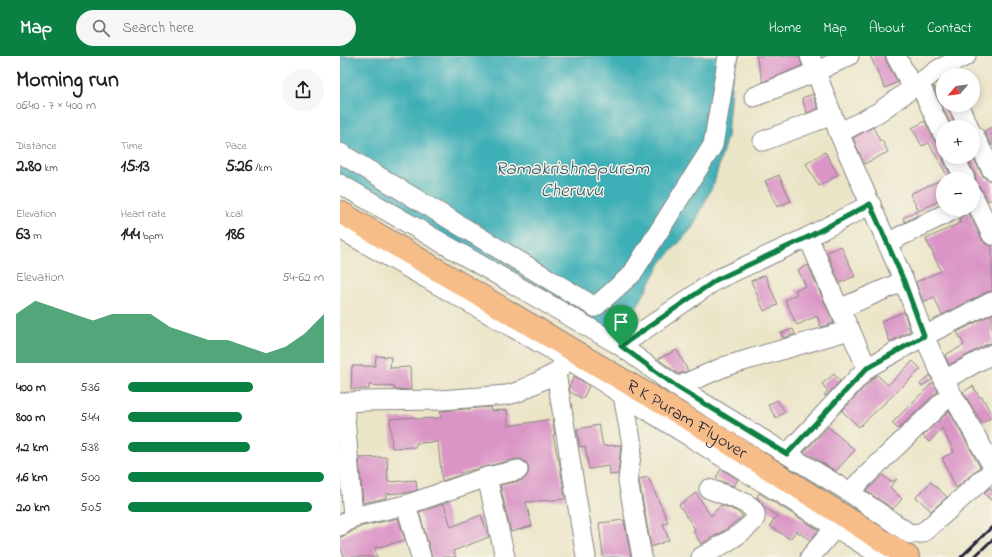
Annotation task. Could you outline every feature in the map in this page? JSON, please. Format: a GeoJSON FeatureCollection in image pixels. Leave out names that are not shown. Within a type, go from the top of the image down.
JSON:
{"type":"FeatureCollection","features":[{"type":"Feature","properties":{"kind":"main road","name":"R K Puram Flyover"},"geometry":{"type":"LineString","coordinates":[[340,212],[724,440],[908,557]]}},
{"type":"Feature","properties":{"kind":"street"},"geometry":{"type":"LineString","coordinates":[[583,324],[595,307],[632,274],[713,145],[728,56]]}},
{"type":"Feature","properties":{"kind":"street"},"geometry":{"type":"LineString","coordinates":[[754,97],[812,64],[849,56]]}},
{"type":"Feature","properties":{"kind":"street"},"geometry":{"type":"LineString","coordinates":[[896,56],[916,86],[936,122]]}},
{"type":"Feature","properties":{"kind":"street"},"geometry":{"type":"LineString","coordinates":[[948,68],[966,56]]}},
{"type":"Feature","properties":{"kind":"street"},"geometry":{"type":"LineString","coordinates":[[812,64],[839,133],[904,281],[924,336],[947,387],[992,465]]}},
{"type":"Feature","properties":{"kind":"street"},"geometry":{"type":"LineString","coordinates":[[839,133],[879,112],[916,86],[936,76]]}},
{"type":"Feature","properties":{"kind":"street"},"geometry":{"type":"LineString","coordinates":[[763,141],[832,115]]}},
{"type":"Feature","properties":{"kind":"street"},"geometry":{"type":"LineString","coordinates":[[980,147],[992,170]]}},
{"type":"Feature","properties":{"kind":"street"},"geometry":{"type":"LineString","coordinates":[[340,153],[595,307]]}},
{"type":"Feature","properties":{"kind":"street"},"geometry":{"type":"LineString","coordinates":[[340,184],[621,346],[677,387],[849,492],[910,534],[921,533],[926,530],[992,471]]}},
{"type":"Feature","properties":{"kind":"street"},"geometry":{"type":"LineString","coordinates":[[621,346],[716,280],[808,237],[870,204]]}},
{"type":"Feature","properties":{"kind":"street"},"geometry":{"type":"LineString","coordinates":[[980,212],[992,235]]}},
{"type":"Feature","properties":{"kind":"street"},"geometry":{"type":"LineString","coordinates":[[887,243],[941,216]]}},
{"type":"Feature","properties":{"kind":"street"},"geometry":{"type":"LineString","coordinates":[[340,229],[568,359],[623,395],[836,526],[883,557]]}},
{"type":"Feature","properties":{"kind":"street"},"geometry":{"type":"LineString","coordinates":[[808,237],[839,309],[867,368]]}},
{"type":"Feature","properties":{"kind":"street"},"geometry":{"type":"LineString","coordinates":[[839,309],[904,281]]}},
{"type":"Feature","properties":{"kind":"street"},"geometry":{"type":"LineString","coordinates":[[787,454],[867,368],[924,336],[992,302]]}},
{"type":"Feature","properties":{"kind":"street"},"geometry":{"type":"LineString","coordinates":[[677,387],[726,366],[850,330]]}},
{"type":"Feature","properties":{"kind":"street"},"geometry":{"type":"LineString","coordinates":[[849,492],[947,387],[992,354]]}},
{"type":"Feature","properties":{"kind":"street"},"geometry":{"type":"LineString","coordinates":[[518,470],[487,477],[406,505],[347,521],[342,403],[362,401],[441,400],[507,395],[518,392],[556,373],[568,359]]}},
{"type":"Feature","properties":{"kind":"street"},"geometry":{"type":"LineString","coordinates":[[556,373],[586,557]]}},
{"type":"Feature","properties":{"kind":"street"},"geometry":{"type":"LineString","coordinates":[[623,395],[632,445],[628,481],[642,557]]}},
{"type":"Feature","properties":{"kind":"street"},"geometry":{"type":"LineString","coordinates":[[487,477],[505,557]]}},
{"type":"Feature","properties":{"kind":"street"},"geometry":{"type":"LineString","coordinates":[[701,557],[744,530],[755,519],[755,514],[752,508],[737,499],[709,488]]}},
{"type":"Feature","properties":{"kind":"street"},"geometry":{"type":"LineString","coordinates":[[406,505],[421,557]]}},
{"type":"Feature","properties":{"kind":"street"},"geometry":{"type":"LineString","coordinates":[[810,557],[836,526]]}},
{"type":"Feature","properties":{"kind":"street"},"geometry":{"type":"LineString","coordinates":[[908,557],[926,530]]}},
{"type":"Feature","properties":{"kind":"water","name":"Ramakrishnapuram Cheruvu"},"geometry":{"type":"Polygon","coordinates":[[[340,56],[732,56],[733,64],[727,136],[714,183],[693,227],[661,263],[632,316],[601,332],[340,178],[340,56]]]}},
{"type":"Feature","properties":{"kind":"building"},"geometry":{"type":"Polygon","coordinates":[[[756,56],[799,56],[802,66],[763,82],[756,56]]]}},
{"type":"Feature","properties":{"kind":"building"},"geometry":{"type":"Polygon","coordinates":[[[870,56],[885,56],[886,61],[898,82],[885,88],[870,56]]]}},
{"type":"Feature","properties":{"kind":"building"},"geometry":{"type":"Polygon","coordinates":[[[813,94],[818,109],[807,113],[802,98],[813,94]]]}},
{"type":"Feature","properties":{"kind":"building"},"geometry":{"type":"Polygon","coordinates":[[[945,112],[950,112],[954,120],[949,120],[945,112]]]}},
{"type":"Feature","properties":{"kind":"building"},"geometry":{"type":"Polygon","coordinates":[[[925,121],[933,139],[936,142],[936,156],[929,143],[922,146],[912,128],[925,121]]]}},
{"type":"Feature","properties":{"kind":"building"},"geometry":{"type":"Polygon","coordinates":[[[873,127],[880,141],[882,140],[888,152],[864,164],[853,138],[873,127]]]}},
{"type":"Feature","properties":{"kind":"building"},"geometry":{"type":"Polygon","coordinates":[[[992,127],[992,146],[984,131],[992,127]]]}},
{"type":"Feature","properties":{"kind":"building"},"geometry":{"type":"Polygon","coordinates":[[[825,152],[838,175],[819,186],[806,164],[825,152]]]}},
{"type":"Feature","properties":{"kind":"building"},"geometry":{"type":"Polygon","coordinates":[[[941,164],[945,164],[949,172],[945,172],[941,164]]]}},
{"type":"Feature","properties":{"kind":"building"},"geometry":{"type":"Polygon","coordinates":[[[970,164],[976,164],[982,175],[986,179],[992,181],[992,199],[988,201],[980,188],[980,172],[974,172],[970,164]]]}},
{"type":"Feature","properties":{"kind":"building"},"geometry":{"type":"Polygon","coordinates":[[[779,175],[791,201],[777,207],[765,181],[779,175]]]}},
{"type":"Feature","properties":{"kind":"building"},"geometry":{"type":"Polygon","coordinates":[[[936,182],[936,202],[919,211],[910,194],[936,182]]]}},
{"type":"Feature","properties":{"kind":"building"},"geometry":{"type":"Polygon","coordinates":[[[916,211],[918,215],[905,222],[903,218],[916,211]]]}},
{"type":"Feature","properties":{"kind":"building"},"geometry":{"type":"Polygon","coordinates":[[[962,216],[970,216],[982,240],[986,244],[992,246],[992,291],[987,292],[942,315],[934,297],[923,302],[916,282],[941,271],[926,239],[960,223],[959,219],[962,216]]]}},
{"type":"Feature","properties":{"kind":"building"},"geometry":{"type":"Polygon","coordinates":[[[841,246],[855,276],[840,283],[827,252],[841,246]]]}},
{"type":"Feature","properties":{"kind":"building"},"geometry":{"type":"Polygon","coordinates":[[[808,265],[834,323],[821,327],[817,316],[797,325],[785,300],[797,294],[795,290],[806,286],[798,270],[808,265]]]}},
{"type":"Feature","properties":{"kind":"building"},"geometry":{"type":"Polygon","coordinates":[[[765,275],[778,305],[764,311],[751,281],[765,275]]]}},
{"type":"Feature","properties":{"kind":"building"},"geometry":{"type":"Polygon","coordinates":[[[904,312],[910,331],[890,342],[881,321],[904,312]]]}},
{"type":"Feature","properties":{"kind":"building"},"geometry":{"type":"Polygon","coordinates":[[[992,314],[992,343],[987,344],[949,365],[945,355],[964,345],[957,332],[992,314]]]}},
{"type":"Feature","properties":{"kind":"building"},"geometry":{"type":"Polygon","coordinates":[[[793,329],[795,334],[783,338],[781,333],[793,329]]]}},
{"type":"Feature","properties":{"kind":"building"},"geometry":{"type":"Polygon","coordinates":[[[677,350],[688,371],[678,374],[658,359],[677,350]]]}},
{"type":"Feature","properties":{"kind":"building"},"geometry":{"type":"Polygon","coordinates":[[[376,356],[391,357],[390,368],[410,367],[411,389],[395,390],[394,387],[369,385],[369,389],[351,389],[352,366],[375,366],[376,356]]]}},
{"type":"Feature","properties":{"kind":"building"},"geometry":{"type":"Polygon","coordinates":[[[913,361],[921,369],[859,427],[842,411],[874,377],[877,375],[888,385],[913,361]]]}},
{"type":"Feature","properties":{"kind":"building"},"geometry":{"type":"Polygon","coordinates":[[[834,374],[840,381],[826,396],[824,395],[828,391],[822,384],[834,374]]]}},
{"type":"Feature","properties":{"kind":"building"},"geometry":{"type":"Polygon","coordinates":[[[930,375],[932,380],[921,386],[920,384],[930,375]]]}},
{"type":"Feature","properties":{"kind":"building"},"geometry":{"type":"Polygon","coordinates":[[[575,376],[589,386],[583,399],[570,392],[569,386],[575,376]]]}},
{"type":"Feature","properties":{"kind":"building"},"geometry":{"type":"Polygon","coordinates":[[[933,382],[938,391],[898,429],[892,423],[933,382]]]}},
{"type":"Feature","properties":{"kind":"building"},"geometry":{"type":"Polygon","coordinates":[[[973,386],[980,398],[982,397],[992,415],[992,417],[982,423],[963,392],[973,386]]]}},
{"type":"Feature","properties":{"kind":"building"},"geometry":{"type":"Polygon","coordinates":[[[777,400],[785,412],[776,418],[768,405],[777,400]]]}},
{"type":"Feature","properties":{"kind":"building"},"geometry":{"type":"Polygon","coordinates":[[[490,407],[491,411],[507,410],[508,426],[552,419],[555,435],[553,435],[559,459],[565,499],[526,502],[532,526],[511,532],[500,485],[520,481],[525,478],[528,474],[529,468],[526,462],[521,459],[516,459],[460,473],[460,475],[442,481],[438,442],[416,443],[416,447],[392,448],[390,419],[415,417],[415,419],[441,418],[440,411],[490,407]]]}},
{"type":"Feature","properties":{"kind":"building"},"geometry":{"type":"Polygon","coordinates":[[[949,411],[980,467],[956,488],[942,458],[954,452],[942,428],[929,442],[923,436],[949,411]]]}},
{"type":"Feature","properties":{"kind":"building"},"geometry":{"type":"Polygon","coordinates":[[[599,425],[603,446],[621,445],[618,474],[610,475],[609,466],[589,469],[585,446],[580,447],[577,429],[599,425]]]}},
{"type":"Feature","properties":{"kind":"building"},"geometry":{"type":"Polygon","coordinates":[[[828,427],[855,450],[836,471],[804,452],[828,427]]]}},
{"type":"Feature","properties":{"kind":"building"},"geometry":{"type":"Polygon","coordinates":[[[387,457],[388,482],[416,480],[417,490],[386,494],[386,498],[363,503],[359,458],[387,457]]]}},
{"type":"Feature","properties":{"kind":"building"},"geometry":{"type":"Polygon","coordinates":[[[721,469],[738,479],[734,486],[716,478],[721,469]]]}},
{"type":"Feature","properties":{"kind":"building"},"geometry":{"type":"Polygon","coordinates":[[[883,475],[891,482],[897,479],[890,487],[902,499],[893,509],[866,491],[883,475]]]}},
{"type":"Feature","properties":{"kind":"building"},"geometry":{"type":"Polygon","coordinates":[[[648,477],[668,522],[663,524],[669,540],[651,547],[639,481],[639,479],[648,477]]]}},
{"type":"Feature","properties":{"kind":"building"},"geometry":{"type":"Polygon","coordinates":[[[931,482],[947,497],[931,511],[916,497],[931,482]]]}},
{"type":"Feature","properties":{"kind":"building"},"geometry":{"type":"Polygon","coordinates":[[[990,487],[992,491],[992,501],[984,493],[990,487]]]}},
{"type":"Feature","properties":{"kind":"building"},"geometry":{"type":"Polygon","coordinates":[[[696,493],[711,516],[721,505],[736,511],[743,516],[725,530],[701,544],[693,531],[695,529],[679,505],[696,493]]]}},
{"type":"Feature","properties":{"kind":"building"},"geometry":{"type":"Polygon","coordinates":[[[759,493],[819,530],[810,540],[796,531],[790,539],[770,526],[777,516],[765,508],[757,497],[759,493]]]}},
{"type":"Feature","properties":{"kind":"building"},"geometry":{"type":"Polygon","coordinates":[[[444,504],[451,527],[481,515],[489,537],[453,551],[456,557],[432,557],[419,512],[444,504]]]}},
{"type":"Feature","properties":{"kind":"building"},"geometry":{"type":"Polygon","coordinates":[[[398,518],[405,540],[375,548],[377,557],[344,557],[340,546],[340,537],[363,526],[398,518]]]}},
{"type":"Feature","properties":{"kind":"building"},"geometry":{"type":"Polygon","coordinates":[[[624,520],[631,557],[603,557],[599,523],[624,520]]]}},
{"type":"Feature","properties":{"kind":"railway"},"geometry":{"type":"LineString","coordinates":[[961,557],[992,527]]}},
{"type":"Feature","properties":{"kind":"railway"},"geometry":{"type":"LineString","coordinates":[[974,557],[992,540]]}},
{"type":"Feature","properties":{"kind":"route"},"geometry":{"type":"LineString","coordinates":[[870,204],[904,281],[924,336],[867,368],[787,454],[677,387],[621,346],[716,280],[808,237],[870,204]]}}]}
